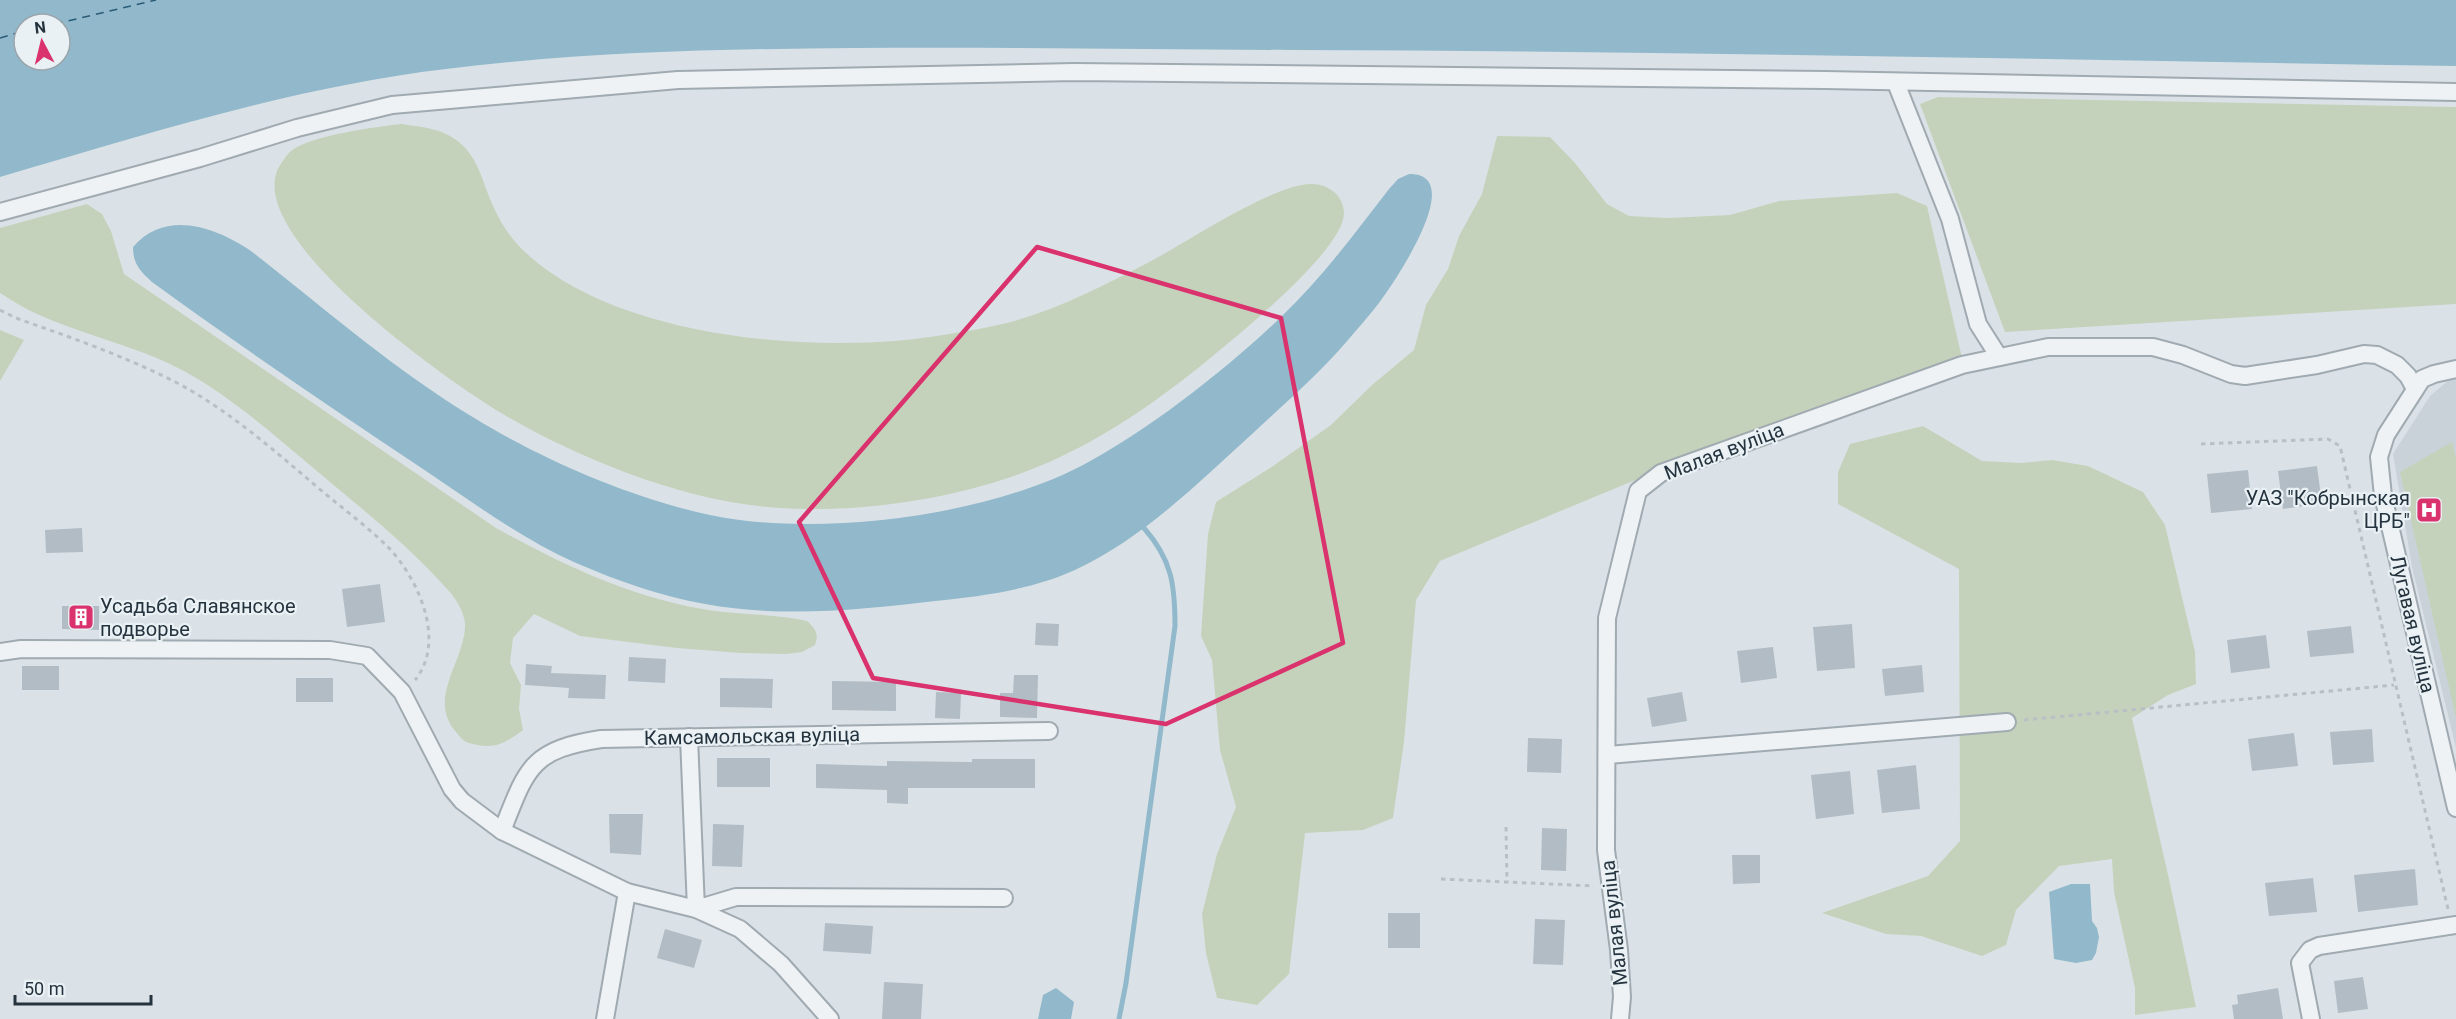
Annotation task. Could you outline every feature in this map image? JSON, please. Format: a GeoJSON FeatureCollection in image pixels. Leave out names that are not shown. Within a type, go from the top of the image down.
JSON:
{"type":"FeatureCollection","features":[{"type":"Feature","properties":{"kind":"street"},"geometry":{"type":"LineString","coordinates":[[0,212],[200,158],[297,128],[392,105],[678,80],[1074,72],[1813,80],[2456,92]]}},
{"type":"Feature","properties":{"kind":"street"},"geometry":{"type":"LineString","coordinates":[[1896,83],[1950,219],[1978,324],[1999,357]]}},
{"type":"Feature","properties":{"kind":"street","name":"Малая вуліца"},"geometry":{"type":"LineString","coordinates":[[1620,1019],[1622,997],[1619,950],[1606,850],[1607,618],[1638,491],[1661,472],[1962,365],[2048,347],[2153,347],[2183,355],[2232,374],[2245,376],[2317,366],[2364,354],[2377,355],[2397,365],[2408,376],[2415,389]]}},
{"type":"Feature","properties":{"kind":"street","name":"Лугавая вуліца"},"geometry":{"type":"LineString","coordinates":[[2456,369],[2422,379],[2386,435],[2379,457],[2383,496],[2456,808]]}},
{"type":"Feature","properties":{"kind":"street"},"geometry":{"type":"LineString","coordinates":[[0,652],[21,649],[330,650],[367,656],[402,692],[452,789],[462,801],[502,831],[627,892],[696,909],[740,929],[781,964],[830,1019]]}},
{"type":"Feature","properties":{"kind":"street"},"geometry":{"type":"LineString","coordinates":[[1608,755],[2007,722]]}},
{"type":"Feature","properties":{"kind":"street","name":"Камсамольская вуліца"},"geometry":{"type":"LineString","coordinates":[[502,831],[524,778],[540,759],[553,750],[574,743],[601,739],[1049,731]]}},
{"type":"Feature","properties":{"kind":"street"},"geometry":{"type":"LineString","coordinates":[[689,737],[696,909]]}},
{"type":"Feature","properties":{"kind":"street"},"geometry":{"type":"LineString","coordinates":[[605,1019],[627,892]]}},
{"type":"Feature","properties":{"kind":"street"},"geometry":{"type":"LineString","coordinates":[[696,909],[736,897],[1004,898]]}},
{"type":"Feature","properties":{"kind":"street"},"geometry":{"type":"LineString","coordinates":[[2311,1019],[2300,963],[2310,950],[2319,946],[2454,925]]}},
{"type":"Feature","properties":{"kind":"path"},"geometry":{"type":"LineString","coordinates":[[0,310],[128,359],[183,386],[230,417],[278,454],[387,546],[406,572],[423,603],[429,630],[430,652],[424,669],[402,692]]}},
{"type":"Feature","properties":{"kind":"path"},"geometry":{"type":"LineString","coordinates":[[2201,444],[2328,439],[2340,446],[2394,684],[2454,925]]}},
{"type":"Feature","properties":{"kind":"path"},"geometry":{"type":"LineString","coordinates":[[2007,722],[2394,684]]}},
{"type":"Feature","properties":{"kind":"path"},"geometry":{"type":"LineString","coordinates":[[1506,827],[1507,882]]}},
{"type":"Feature","properties":{"kind":"path"},"geometry":{"type":"LineString","coordinates":[[1441,879],[1611,886]]}},
{"type":"Feature","properties":{"kind":"highlighted area"},"geometry":{"type":"Polygon","coordinates":[[[1037,247],[1281,318],[1343,643],[1166,724],[873,678],[799,522],[1037,247]]]}},
{"type":"Feature","properties":{"kind":"shaded area","name":"УАЗ \"Кобрынская ЦРБ\""},"geometry":{"type":"Polygon","coordinates":[[[2456,374],[2456,748],[2412,567],[2393,454],[2430,396],[2456,374]]]}},
{"type":"Feature","properties":{"kind":"green space"},"geometry":{"type":"Polygon","coordinates":[[[1938,97],[2456,107],[2456,304],[2005,332],[1920,104],[1938,97]]]}},
{"type":"Feature","properties":{"kind":"green space"},"geometry":{"type":"Polygon","coordinates":[[[402,124],[439,131],[462,145],[476,164],[495,210],[511,237],[524,251],[564,281],[613,305],[668,323],[726,335],[786,341],[844,343],[900,340],[972,330],[1029,317],[1100,287],[1252,204],[1294,187],[1316,184],[1328,188],[1338,196],[1344,213],[1339,229],[1327,248],[1309,269],[1264,312],[1174,387],[1118,425],[1060,457],[1002,480],[907,502],[844,508],[765,507],[718,500],[650,481],[562,446],[531,430],[440,372],[359,307],[322,270],[293,234],[277,200],[278,169],[291,151],[313,140],[402,124]]]}},
{"type":"Feature","properties":{"kind":"green space"},"geometry":{"type":"Polygon","coordinates":[[[1497,136],[1550,137],[1575,163],[1607,204],[1629,216],[1668,218],[1730,215],[1779,201],[1897,193],[1927,206],[1962,358],[1715,447],[1440,561],[1416,600],[1404,742],[1393,818],[1363,830],[1305,833],[1289,974],[1257,1005],[1217,998],[1206,953],[1202,914],[1217,854],[1236,807],[1220,750],[1212,660],[1201,636],[1208,534],[1216,502],[1331,425],[1372,385],[1414,350],[1426,305],[1448,269],[1459,236],[1482,194],[1497,136]]]}},
{"type":"Feature","properties":{"kind":"green space"},"geometry":{"type":"Polygon","coordinates":[[[87,204],[102,214],[111,231],[124,274],[496,528],[602,580],[657,599],[715,611],[807,621],[816,632],[815,645],[802,652],[787,654],[677,648],[580,636],[534,614],[513,638],[510,663],[521,685],[519,709],[523,730],[510,739],[492,746],[465,741],[448,719],[445,706],[446,692],[464,638],[464,619],[453,596],[416,557],[270,431],[237,405],[202,382],[150,355],[38,315],[0,293],[0,228],[87,204]]]}},
{"type":"Feature","properties":{"kind":"green space"},"geometry":{"type":"Polygon","coordinates":[[[0,330],[24,340],[0,381],[0,330]]]}},
{"type":"Feature","properties":{"kind":"green space"},"geometry":{"type":"Polygon","coordinates":[[[1923,426],[1982,461],[2021,463],[2052,460],[2088,466],[2143,492],[2165,525],[2195,652],[2196,684],[2168,695],[2132,718],[2196,1007],[2135,1015],[2135,988],[2114,892],[2112,859],[2059,866],[2016,910],[2006,945],[1982,956],[1921,936],[1886,934],[1822,913],[1928,876],[1960,841],[1959,569],[1838,504],[1838,472],[1850,444],[1923,426]]]}},
{"type":"Feature","properties":{"kind":"green space","name":"УАЗ \"Кобрынская ЦРБ\""},"geometry":{"type":"Polygon","coordinates":[[[2452,442],[2456,459],[2456,718],[2400,472],[2452,442]]]}},
{"type":"Feature","properties":{"kind":"water"},"geometry":{"type":"Polygon","coordinates":[[[0,0],[2456,0],[2456,66],[1581,52],[855,48],[650,52],[497,63],[389,77],[277,100],[0,177],[0,0]]]}},
{"type":"Feature","properties":{"kind":"water"},"geometry":{"type":"Polygon","coordinates":[[[1409,174],[1426,178],[1432,191],[1430,209],[1411,253],[1379,303],[1337,353],[1301,389],[1146,527],[1100,557],[1075,570],[1041,583],[971,597],[849,610],[762,611],[705,604],[639,587],[592,570],[555,553],[515,531],[477,506],[185,306],[144,274],[138,267],[133,253],[133,247],[146,235],[160,228],[175,225],[207,229],[251,251],[417,381],[476,419],[559,463],[651,499],[710,515],[753,522],[850,523],[901,518],[999,498],[1044,483],[1108,451],[1160,417],[1260,337],[1324,271],[1398,179],[1409,174]]]}},
{"type":"Feature","properties":{"kind":"water"},"geometry":{"type":"Polygon","coordinates":[[[2071,884],[2090,884],[2092,921],[2099,937],[2092,960],[2076,963],[2054,959],[2049,892],[2071,884]]]}},
{"type":"Feature","properties":{"kind":"water"},"geometry":{"type":"Polygon","coordinates":[[[1056,988],[1074,1002],[1071,1019],[1038,1019],[1043,995],[1056,988]]]}},
{"type":"Feature","properties":{"kind":"building"},"geometry":{"type":"Polygon","coordinates":[[[2317,466],[2322,504],[2283,509],[2278,471],[2317,466]]]}},
{"type":"Feature","properties":{"kind":"building"},"geometry":{"type":"Polygon","coordinates":[[[2248,470],[2252,509],[2211,513],[2207,474],[2248,470]]]}},
{"type":"Feature","properties":{"kind":"building"},"geometry":{"type":"Polygon","coordinates":[[[82,528],[83,552],[46,553],[45,530],[82,528]]]}},
{"type":"Feature","properties":{"kind":"building"},"geometry":{"type":"Polygon","coordinates":[[[380,584],[385,622],[347,627],[342,589],[380,584]]]}},
{"type":"Feature","properties":{"kind":"building","name":"Усадьба Славянское подворье"},"geometry":{"type":"Polygon","coordinates":[[[62,606],[99,606],[99,630],[62,629],[62,606]]]}},
{"type":"Feature","properties":{"kind":"building"},"geometry":{"type":"Polygon","coordinates":[[[1036,623],[1059,624],[1058,646],[1035,645],[1036,623]]]}},
{"type":"Feature","properties":{"kind":"building"},"geometry":{"type":"Polygon","coordinates":[[[1852,624],[1855,668],[1817,671],[1813,627],[1852,624]]]}},
{"type":"Feature","properties":{"kind":"building"},"geometry":{"type":"Polygon","coordinates":[[[2351,626],[2354,653],[2310,657],[2307,631],[2351,626]]]}},
{"type":"Feature","properties":{"kind":"building"},"geometry":{"type":"Polygon","coordinates":[[[2266,635],[2270,668],[2231,673],[2227,640],[2266,635]]]}},
{"type":"Feature","properties":{"kind":"building"},"geometry":{"type":"Polygon","coordinates":[[[1773,647],[1777,678],[1741,683],[1737,651],[1773,647]]]}},
{"type":"Feature","properties":{"kind":"building"},"geometry":{"type":"Polygon","coordinates":[[[629,657],[666,659],[665,683],[628,681],[629,657]]]}},
{"type":"Feature","properties":{"kind":"building"},"geometry":{"type":"Polygon","coordinates":[[[526,664],[552,666],[551,673],[606,675],[605,699],[568,698],[569,688],[525,685],[526,664]]]}},
{"type":"Feature","properties":{"kind":"building"},"geometry":{"type":"Polygon","coordinates":[[[1922,665],[1924,692],[1885,696],[1882,669],[1922,665]]]}},
{"type":"Feature","properties":{"kind":"building"},"geometry":{"type":"Polygon","coordinates":[[[22,666],[59,666],[59,690],[22,690],[22,666]]]}},
{"type":"Feature","properties":{"kind":"building"},"geometry":{"type":"Polygon","coordinates":[[[1014,675],[1038,675],[1037,718],[1000,717],[1000,693],[1013,693],[1014,675]]]}},
{"type":"Feature","properties":{"kind":"building"},"geometry":{"type":"Polygon","coordinates":[[[296,678],[333,678],[333,702],[296,702],[296,678]]]}},
{"type":"Feature","properties":{"kind":"building"},"geometry":{"type":"Polygon","coordinates":[[[720,678],[773,679],[772,708],[720,707],[720,678]]]}},
{"type":"Feature","properties":{"kind":"building"},"geometry":{"type":"Polygon","coordinates":[[[832,681],[896,682],[896,711],[832,710],[832,681]]]}},
{"type":"Feature","properties":{"kind":"building"},"geometry":{"type":"Polygon","coordinates":[[[936,692],[961,693],[960,719],[935,718],[936,692]]]}},
{"type":"Feature","properties":{"kind":"building"},"geometry":{"type":"Polygon","coordinates":[[[1682,692],[1687,721],[1652,727],[1647,698],[1682,692]]]}},
{"type":"Feature","properties":{"kind":"building"},"geometry":{"type":"Polygon","coordinates":[[[2372,729],[2374,762],[2333,765],[2330,732],[2372,729]]]}},
{"type":"Feature","properties":{"kind":"building"},"geometry":{"type":"Polygon","coordinates":[[[2294,733],[2298,766],[2252,771],[2248,739],[2294,733]]]}},
{"type":"Feature","properties":{"kind":"building"},"geometry":{"type":"Polygon","coordinates":[[[1528,738],[1562,739],[1561,773],[1527,772],[1528,738]]]}},
{"type":"Feature","properties":{"kind":"building"},"geometry":{"type":"Polygon","coordinates":[[[717,758],[770,758],[770,787],[717,787],[717,758]]]}},
{"type":"Feature","properties":{"kind":"building"},"geometry":{"type":"Polygon","coordinates":[[[972,759],[1035,759],[1035,788],[908,788],[908,804],[887,803],[887,790],[816,788],[816,764],[887,766],[887,761],[972,762],[972,759]]]}},
{"type":"Feature","properties":{"kind":"building"},"geometry":{"type":"Polygon","coordinates":[[[1916,765],[1920,809],[1882,813],[1877,770],[1916,765]]]}},
{"type":"Feature","properties":{"kind":"building"},"geometry":{"type":"Polygon","coordinates":[[[1850,771],[1854,814],[1816,819],[1811,775],[1850,771]]]}},
{"type":"Feature","properties":{"kind":"building"},"geometry":{"type":"Polygon","coordinates":[[[609,814],[643,814],[641,855],[610,853],[609,814]]]}},
{"type":"Feature","properties":{"kind":"building"},"geometry":{"type":"Polygon","coordinates":[[[713,824],[744,825],[742,867],[712,866],[713,824]]]}},
{"type":"Feature","properties":{"kind":"building"},"geometry":{"type":"Polygon","coordinates":[[[1542,828],[1567,829],[1566,871],[1541,870],[1542,828]]]}},
{"type":"Feature","properties":{"kind":"building"},"geometry":{"type":"Polygon","coordinates":[[[1732,855],[1760,855],[1760,883],[1733,884],[1732,855]]]}},
{"type":"Feature","properties":{"kind":"building"},"geometry":{"type":"Polygon","coordinates":[[[2415,869],[2418,905],[2358,912],[2354,875],[2415,869]]]}},
{"type":"Feature","properties":{"kind":"building"},"geometry":{"type":"Polygon","coordinates":[[[2313,878],[2317,912],[2269,916],[2265,883],[2313,878]]]}},
{"type":"Feature","properties":{"kind":"building"},"geometry":{"type":"Polygon","coordinates":[[[1388,913],[1420,913],[1420,948],[1388,948],[1388,913]]]}},
{"type":"Feature","properties":{"kind":"building"},"geometry":{"type":"Polygon","coordinates":[[[1535,919],[1565,920],[1563,965],[1533,964],[1535,919]]]}},
{"type":"Feature","properties":{"kind":"building"},"geometry":{"type":"Polygon","coordinates":[[[825,923],[873,926],[871,954],[823,951],[825,923]]]}},
{"type":"Feature","properties":{"kind":"building"},"geometry":{"type":"Polygon","coordinates":[[[665,929],[702,940],[694,968],[657,958],[665,929]]]}},
{"type":"Feature","properties":{"kind":"building"},"geometry":{"type":"Polygon","coordinates":[[[2363,977],[2368,1009],[2338,1013],[2334,981],[2363,977]]]}},
{"type":"Feature","properties":{"kind":"building"},"geometry":{"type":"Polygon","coordinates":[[[884,982],[923,984],[921,1019],[882,1019],[884,982]]]}},
{"type":"Feature","properties":{"kind":"building"},"geometry":{"type":"Polygon","coordinates":[[[2278,988],[2283,1019],[2234,1019],[2232,1005],[2238,1004],[2237,995],[2278,988]]]}},
{"type":"Feature","properties":{"kind":"waterway"},"geometry":{"type":"LineString","coordinates":[[1119,1019],[1126,983],[1175,626],[1173,585],[1170,574],[1161,551],[1144,528]]}},
{"type":"Feature","properties":{"kind":"ferry route"},"geometry":{"type":"LineString","coordinates":[[72,20],[156,0]]}},
{"type":"Feature","properties":{"kind":"ferry route"},"geometry":{"type":"LineString","coordinates":[[0,38],[12,34]]}},
{"type":"Feature","properties":{"kind":"place","name":"УАЗ \"Кобрынская ЦРБ\""},"geometry":{"type":"Point","coordinates":[2429,510]}},
{"type":"Feature","properties":{"kind":"place","name":"Усадьба Славянское подворье"},"geometry":{"type":"Point","coordinates":[81,617]}}]}
